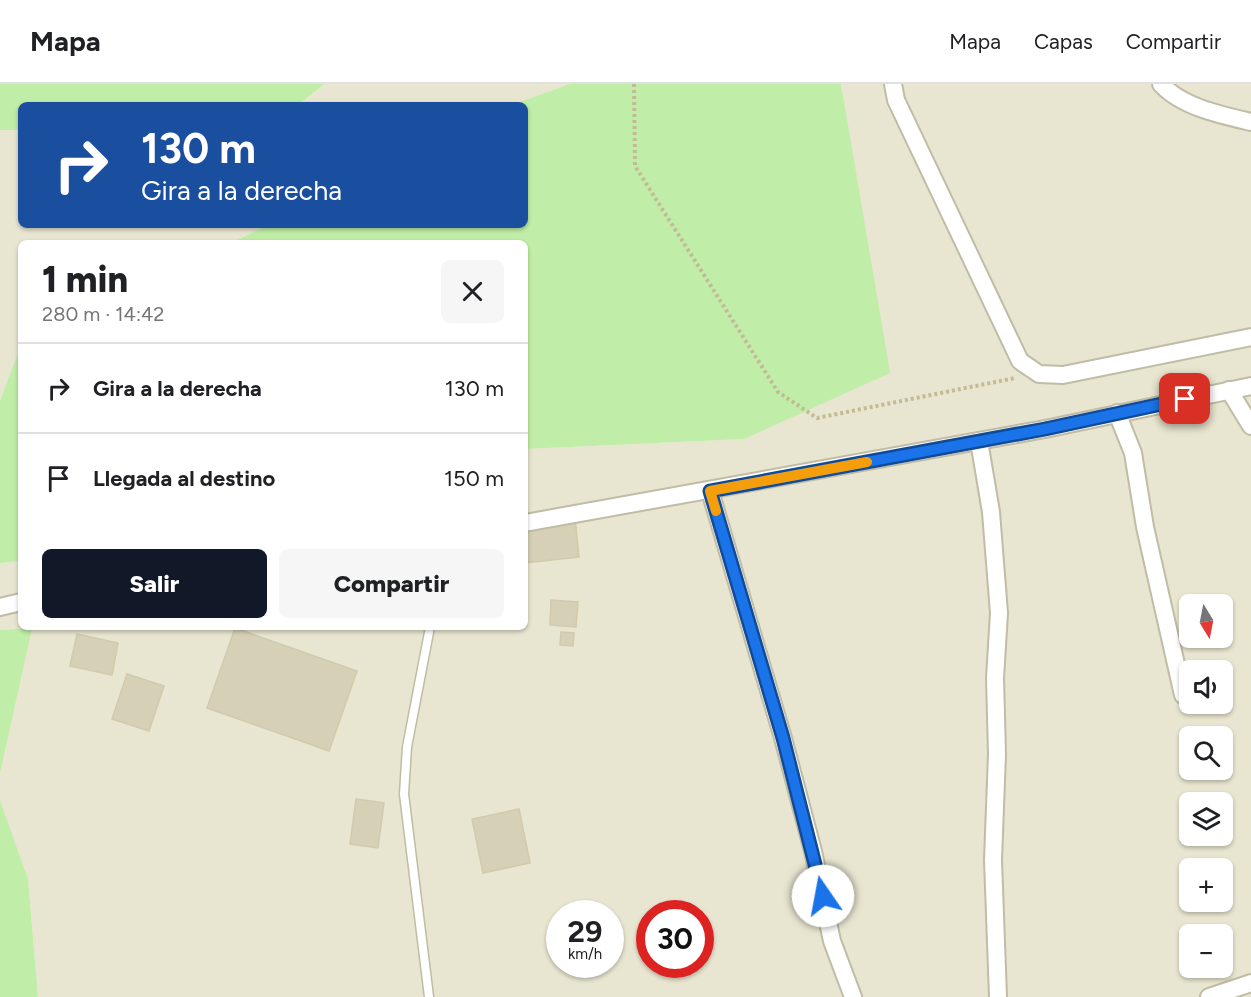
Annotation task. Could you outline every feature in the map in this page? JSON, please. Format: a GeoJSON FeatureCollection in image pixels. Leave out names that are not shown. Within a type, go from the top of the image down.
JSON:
{"type":"FeatureCollection","features":[{"type":"Feature","properties":{"kind":"street"},"geometry":{"type":"LineString","coordinates":[[893,84],[896,100],[1020,361],[1039,374],[1063,375],[1251,337]]}},
{"type":"Feature","properties":{"kind":"street"},"geometry":{"type":"LineString","coordinates":[[1161,84],[1181,98],[1209,111],[1251,122]]}},
{"type":"Feature","properties":{"kind":"street"},"geometry":{"type":"LineString","coordinates":[[528,522],[980,441],[1251,386]]}},
{"type":"Feature","properties":{"kind":"street"},"geometry":{"type":"LineString","coordinates":[[1229,390],[1251,426]]}},
{"type":"Feature","properties":{"kind":"street"},"geometry":{"type":"LineString","coordinates":[[1117,413],[1133,453],[1145,527],[1179,677]]}},
{"type":"Feature","properties":{"kind":"street"},"geometry":{"type":"LineString","coordinates":[[980,441],[991,512],[999,613],[995,678],[997,754],[993,860],[998,997]]}},
{"type":"Feature","properties":{"kind":"street"},"geometry":{"type":"LineString","coordinates":[[710,491],[783,738],[813,851],[832,941],[853,997]]}},
{"type":"Feature","properties":{"kind":"street"},"geometry":{"type":"LineString","coordinates":[[0,607],[18,604]]}},
{"type":"Feature","properties":{"kind":"street"},"geometry":{"type":"LineString","coordinates":[[1209,997],[1251,983]]}},
{"type":"Feature","properties":{"kind":"lane"},"geometry":{"type":"LineString","coordinates":[[429,630],[407,747],[404,794],[429,997]]}},
{"type":"Feature","properties":{"kind":"path"},"geometry":{"type":"LineString","coordinates":[[634,84],[635,166],[778,392],[817,418],[1039,374]]}},
{"type":"Feature","properties":{"kind":"shaded area"},"geometry":{"type":"Polygon","coordinates":[[[324,84],[570,84],[519,102],[302,102],[324,84]]]}},
{"type":"Feature","properties":{"kind":"shaded area"},"geometry":{"type":"Polygon","coordinates":[[[841,84],[1251,84],[1251,997],[38,997],[28,879],[0,800],[0,773],[31,630],[528,630],[528,449],[744,439],[851,155],[841,84]]]}},
{"type":"Feature","properties":{"kind":"shaded area"},"geometry":{"type":"Polygon","coordinates":[[[0,130],[18,130],[18,228],[262,228],[237,240],[18,240],[18,353],[0,401],[0,130]]]}},
{"type":"Feature","properties":{"kind":"shaded area"},"geometry":{"type":"Polygon","coordinates":[[[18,561],[18,629],[0,630],[0,563],[18,561]]]}},
{"type":"Feature","properties":{"kind":"green space"},"geometry":{"type":"Polygon","coordinates":[[[0,84],[324,84],[302,102],[18,102],[18,130],[0,130],[0,84]]]}},
{"type":"Feature","properties":{"kind":"green space"},"geometry":{"type":"Polygon","coordinates":[[[570,84],[841,84],[890,373],[744,439],[528,449],[528,240],[237,240],[262,228],[528,228],[528,102],[519,102],[570,84]]]}},
{"type":"Feature","properties":{"kind":"green space"},"geometry":{"type":"Polygon","coordinates":[[[18,353],[18,561],[0,563],[0,401],[18,353]]]}},
{"type":"Feature","properties":{"kind":"green space"},"geometry":{"type":"Polygon","coordinates":[[[0,630],[32,630],[0,773],[0,630]]]}},
{"type":"Feature","properties":{"kind":"green space"},"geometry":{"type":"Polygon","coordinates":[[[0,800],[28,879],[38,997],[0,997],[0,800]]]}},
{"type":"Feature","properties":{"kind":"building"},"geometry":{"type":"Polygon","coordinates":[[[575,518],[579,557],[528,563],[528,523],[575,518]]]}},
{"type":"Feature","properties":{"kind":"building"},"geometry":{"type":"Polygon","coordinates":[[[551,600],[578,602],[576,627],[550,625],[551,600]]]}},
{"type":"Feature","properties":{"kind":"building"},"geometry":{"type":"Polygon","coordinates":[[[234,630],[241,630],[357,671],[329,751],[207,708],[234,630]]]}},
{"type":"Feature","properties":{"kind":"building"},"geometry":{"type":"Polygon","coordinates":[[[561,632],[574,633],[573,646],[560,645],[561,632]]]}},
{"type":"Feature","properties":{"kind":"building"},"geometry":{"type":"Polygon","coordinates":[[[77,634],[118,643],[112,675],[70,666],[77,634]]]}},
{"type":"Feature","properties":{"kind":"building"},"geometry":{"type":"Polygon","coordinates":[[[127,674],[164,686],[149,731],[112,719],[127,674]]]}},
{"type":"Feature","properties":{"kind":"building"},"geometry":{"type":"Polygon","coordinates":[[[356,799],[384,803],[378,848],[350,844],[356,799]]]}},
{"type":"Feature","properties":{"kind":"building"},"geometry":{"type":"Polygon","coordinates":[[[519,809],[530,863],[483,873],[472,819],[519,809]]]}},
{"type":"Feature","properties":{"kind":"slow traffic"},"geometry":{"type":"LineString","coordinates":[[716,511],[710,491],[867,462]]}},
{"type":"Feature","properties":{"kind":"route"},"geometry":{"type":"LineString","coordinates":[[823,896],[783,738],[710,491],[1045,429],[1185,399]]}}]}
